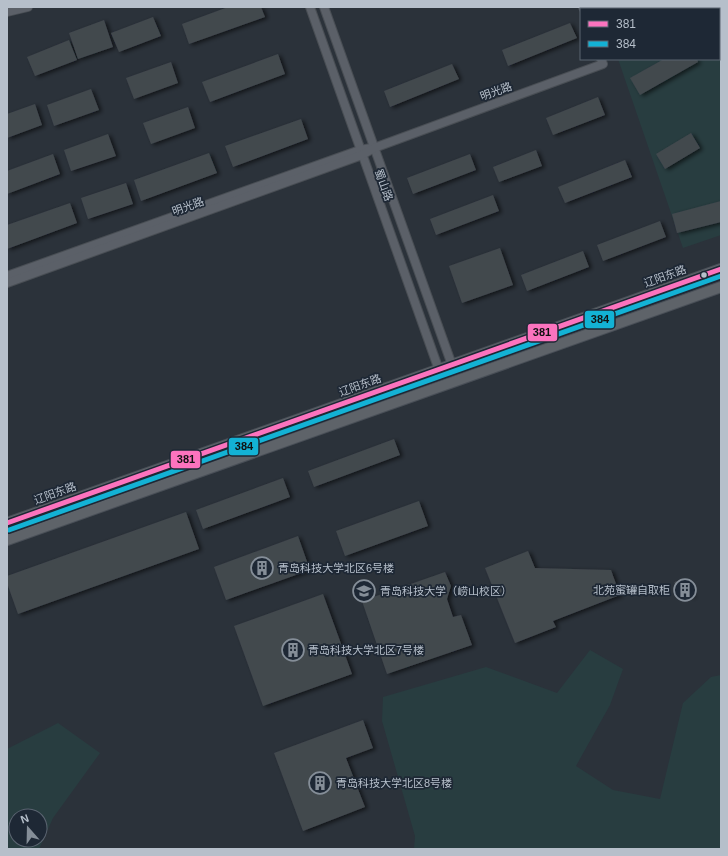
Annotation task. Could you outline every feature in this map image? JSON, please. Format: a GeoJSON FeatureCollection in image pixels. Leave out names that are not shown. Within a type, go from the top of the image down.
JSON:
{"type":"FeatureCollection","features":[{"type":"Feature","properties":{"kind":"main road","name":"辽阳东路"},"geometry":{"type":"LineString","coordinates":[[7,523],[721,269]]}},
{"type":"Feature","properties":{"kind":"main road"},"geometry":{"type":"LineString","coordinates":[[7,540],[721,287]]}},
{"type":"Feature","properties":{"kind":"street"},"geometry":{"type":"LineString","coordinates":[[7,12],[28,7]]}},
{"type":"Feature","properties":{"kind":"street","name":"蜀山路"},"geometry":{"type":"LineString","coordinates":[[310,7],[439,370]]}},
{"type":"Feature","properties":{"kind":"street","name":"蜀山路"},"geometry":{"type":"LineString","coordinates":[[324,7],[452,365]]}},
{"type":"Feature","properties":{"kind":"street","name":"明光路"},"geometry":{"type":"LineString","coordinates":[[7,283],[361,153],[602,61]]}},
{"type":"Feature","properties":{"kind":"street","name":"明光路"},"geometry":{"type":"LineString","coordinates":[[7,276],[361,153]]}},
{"type":"Feature","properties":{"kind":"green space"},"geometry":{"type":"Polygon","coordinates":[[[721,7],[721,235],[683,248],[618,60],[720,60],[720,8],[600,8],[721,7]]]}},
{"type":"Feature","properties":{"kind":"green space"},"geometry":{"type":"Polygon","coordinates":[[[590,650],[623,669],[610,705],[576,766],[613,790],[660,799],[683,703],[711,677],[721,675],[721,849],[414,849],[415,836],[382,721],[383,697],[486,667],[557,693],[590,650]]]}},
{"type":"Feature","properties":{"kind":"green space"},"geometry":{"type":"Polygon","coordinates":[[[58,723],[100,753],[53,818],[48,829],[48,808],[8,808],[8,848],[39,848],[7,849],[7,749],[58,723]]]}},
{"type":"Feature","properties":{"kind":"building"},"geometry":{"type":"Polygon","coordinates":[[[228,7],[261,7],[265,17],[189,44],[182,24],[228,7]]]}},
{"type":"Feature","properties":{"kind":"building"},"geometry":{"type":"Polygon","coordinates":[[[721,7],[721,21],[720,8],[708,8],[721,7]]]}},
{"type":"Feature","properties":{"kind":"building"},"geometry":{"type":"Polygon","coordinates":[[[153,17],[161,36],[119,52],[111,33],[153,17]]]}},
{"type":"Feature","properties":{"kind":"building"},"geometry":{"type":"Polygon","coordinates":[[[104,20],[113,47],[78,59],[69,33],[104,20]]]}},
{"type":"Feature","properties":{"kind":"building"},"geometry":{"type":"Polygon","coordinates":[[[570,23],[577,38],[508,66],[502,50],[570,23]]]}},
{"type":"Feature","properties":{"kind":"building"},"geometry":{"type":"Polygon","coordinates":[[[69,40],[77,60],[35,76],[27,57],[69,40]]]}},
{"type":"Feature","properties":{"kind":"building"},"geometry":{"type":"Polygon","coordinates":[[[278,54],[285,74],[210,102],[202,82],[278,54]]]}},
{"type":"Feature","properties":{"kind":"building"},"geometry":{"type":"Polygon","coordinates":[[[662,60],[697,60],[698,62],[640,95],[630,78],[662,60]]]}},
{"type":"Feature","properties":{"kind":"building"},"geometry":{"type":"Polygon","coordinates":[[[171,62],[178,83],[134,99],[126,78],[171,62]]]}},
{"type":"Feature","properties":{"kind":"building"},"geometry":{"type":"Polygon","coordinates":[[[452,64],[459,79],[390,107],[384,91],[452,64]]]}},
{"type":"Feature","properties":{"kind":"building"},"geometry":{"type":"Polygon","coordinates":[[[91,89],[99,110],[54,126],[47,105],[91,89]]]}},
{"type":"Feature","properties":{"kind":"building"},"geometry":{"type":"Polygon","coordinates":[[[598,97],[605,115],[553,135],[546,118],[598,97]]]}},
{"type":"Feature","properties":{"kind":"building"},"geometry":{"type":"Polygon","coordinates":[[[35,104],[42,125],[7,138],[7,114],[35,104]]]}},
{"type":"Feature","properties":{"kind":"building"},"geometry":{"type":"Polygon","coordinates":[[[188,107],[195,128],[151,144],[143,123],[188,107]]]}},
{"type":"Feature","properties":{"kind":"building"},"geometry":{"type":"Polygon","coordinates":[[[301,119],[308,139],[233,167],[225,146],[301,119]]]}},
{"type":"Feature","properties":{"kind":"building"},"geometry":{"type":"Polygon","coordinates":[[[691,133],[700,148],[665,169],[656,154],[691,133]]]}},
{"type":"Feature","properties":{"kind":"building"},"geometry":{"type":"Polygon","coordinates":[[[108,134],[116,156],[71,171],[64,150],[108,134]]]}},
{"type":"Feature","properties":{"kind":"building"},"geometry":{"type":"Polygon","coordinates":[[[536,150],[542,166],[499,182],[493,167],[536,150]]]}},
{"type":"Feature","properties":{"kind":"building"},"geometry":{"type":"Polygon","coordinates":[[[209,153],[217,173],[141,201],[134,180],[209,153]]]}},
{"type":"Feature","properties":{"kind":"building"},"geometry":{"type":"Polygon","coordinates":[[[53,154],[60,174],[7,194],[7,171],[53,154]]]}},
{"type":"Feature","properties":{"kind":"building"},"geometry":{"type":"Polygon","coordinates":[[[470,154],[476,170],[413,194],[407,178],[470,154]]]}},
{"type":"Feature","properties":{"kind":"building"},"geometry":{"type":"Polygon","coordinates":[[[625,160],[632,177],[565,203],[558,187],[625,160]]]}},
{"type":"Feature","properties":{"kind":"building"},"geometry":{"type":"Polygon","coordinates":[[[126,183],[133,204],[88,219],[81,198],[126,183]]]}},
{"type":"Feature","properties":{"kind":"building"},"geometry":{"type":"Polygon","coordinates":[[[493,195],[499,211],[436,235],[430,219],[493,195]]]}},
{"type":"Feature","properties":{"kind":"building"},"geometry":{"type":"Polygon","coordinates":[[[721,201],[721,222],[677,233],[672,214],[721,201]]]}},
{"type":"Feature","properties":{"kind":"building"},"geometry":{"type":"Polygon","coordinates":[[[70,203],[77,223],[7,249],[7,225],[70,203]]]}},
{"type":"Feature","properties":{"kind":"building"},"geometry":{"type":"Polygon","coordinates":[[[660,221],[666,237],[603,261],[597,245],[660,221]]]}},
{"type":"Feature","properties":{"kind":"building"},"geometry":{"type":"Polygon","coordinates":[[[500,248],[513,285],[462,303],[449,266],[500,248]]]}},
{"type":"Feature","properties":{"kind":"building"},"geometry":{"type":"Polygon","coordinates":[[[583,251],[589,267],[527,291],[521,275],[583,251]]]}},
{"type":"Feature","properties":{"kind":"building"},"geometry":{"type":"Polygon","coordinates":[[[394,439],[400,455],[314,487],[308,471],[394,439]]]}},
{"type":"Feature","properties":{"kind":"building"},"geometry":{"type":"Polygon","coordinates":[[[283,478],[290,497],[203,529],[196,510],[283,478]]]}},
{"type":"Feature","properties":{"kind":"building"},"geometry":{"type":"Polygon","coordinates":[[[419,501],[428,526],[345,556],[336,531],[419,501]]]}},
{"type":"Feature","properties":{"kind":"building"},"geometry":{"type":"Polygon","coordinates":[[[186,512],[199,549],[18,614],[7,583],[7,576],[186,512]]]}},
{"type":"Feature","properties":{"kind":"building","name":"青岛科技大学北区6号楼"},"geometry":{"type":"Polygon","coordinates":[[[298,536],[310,570],[226,600],[214,567],[298,536]]]}},
{"type":"Feature","properties":{"kind":"building"},"geometry":{"type":"Polygon","coordinates":[[[528,551],[535,568],[611,570],[620,595],[553,621],[556,627],[515,643],[485,568],[528,551]]]}},
{"type":"Feature","properties":{"kind":"building"},"geometry":{"type":"Polygon","coordinates":[[[445,572],[451,586],[447,599],[453,617],[461,615],[472,645],[387,674],[362,601],[445,572]]]}},
{"type":"Feature","properties":{"kind":"building","name":"北苑蜜罐自取柜"},"geometry":{"type":"Polygon","coordinates":[[[676,581],[693,595],[692,597],[674,583],[676,581]]]}},
{"type":"Feature","properties":{"kind":"building","name":"青岛科技大学北区7号楼"},"geometry":{"type":"Polygon","coordinates":[[[323,594],[352,674],[263,706],[234,626],[323,594]]]}},
{"type":"Feature","properties":{"kind":"building","name":"青岛科技大学北区8号楼"},"geometry":{"type":"Polygon","coordinates":[[[363,720],[373,748],[346,758],[365,807],[303,831],[274,753],[363,720]]]}},
{"type":"Feature","properties":{"kind":"transit line","name":"381"},"geometry":{"type":"LineString","coordinates":[[7,523],[721,269]]}},
{"type":"Feature","properties":{"kind":"transit line","name":"384"},"geometry":{"type":"LineString","coordinates":[[9,530],[721,276]]}},
{"type":"Feature","properties":{"kind":"place","name":"青岛科技大学北区6号楼"},"geometry":{"type":"Point","coordinates":[262,568]}},
{"type":"Feature","properties":{"kind":"place","name":"北苑蜜罐自取柜"},"geometry":{"type":"Point","coordinates":[685,590]}},
{"type":"Feature","properties":{"kind":"place","name":"青岛科技大学（崂山校区）"},"geometry":{"type":"Point","coordinates":[364,591]}},
{"type":"Feature","properties":{"kind":"place","name":"青岛科技大学北区7号楼"},"geometry":{"type":"Point","coordinates":[293,650]}},
{"type":"Feature","properties":{"kind":"place","name":"青岛科技大学北区8号楼"},"geometry":{"type":"Point","coordinates":[320,783]}}]}
